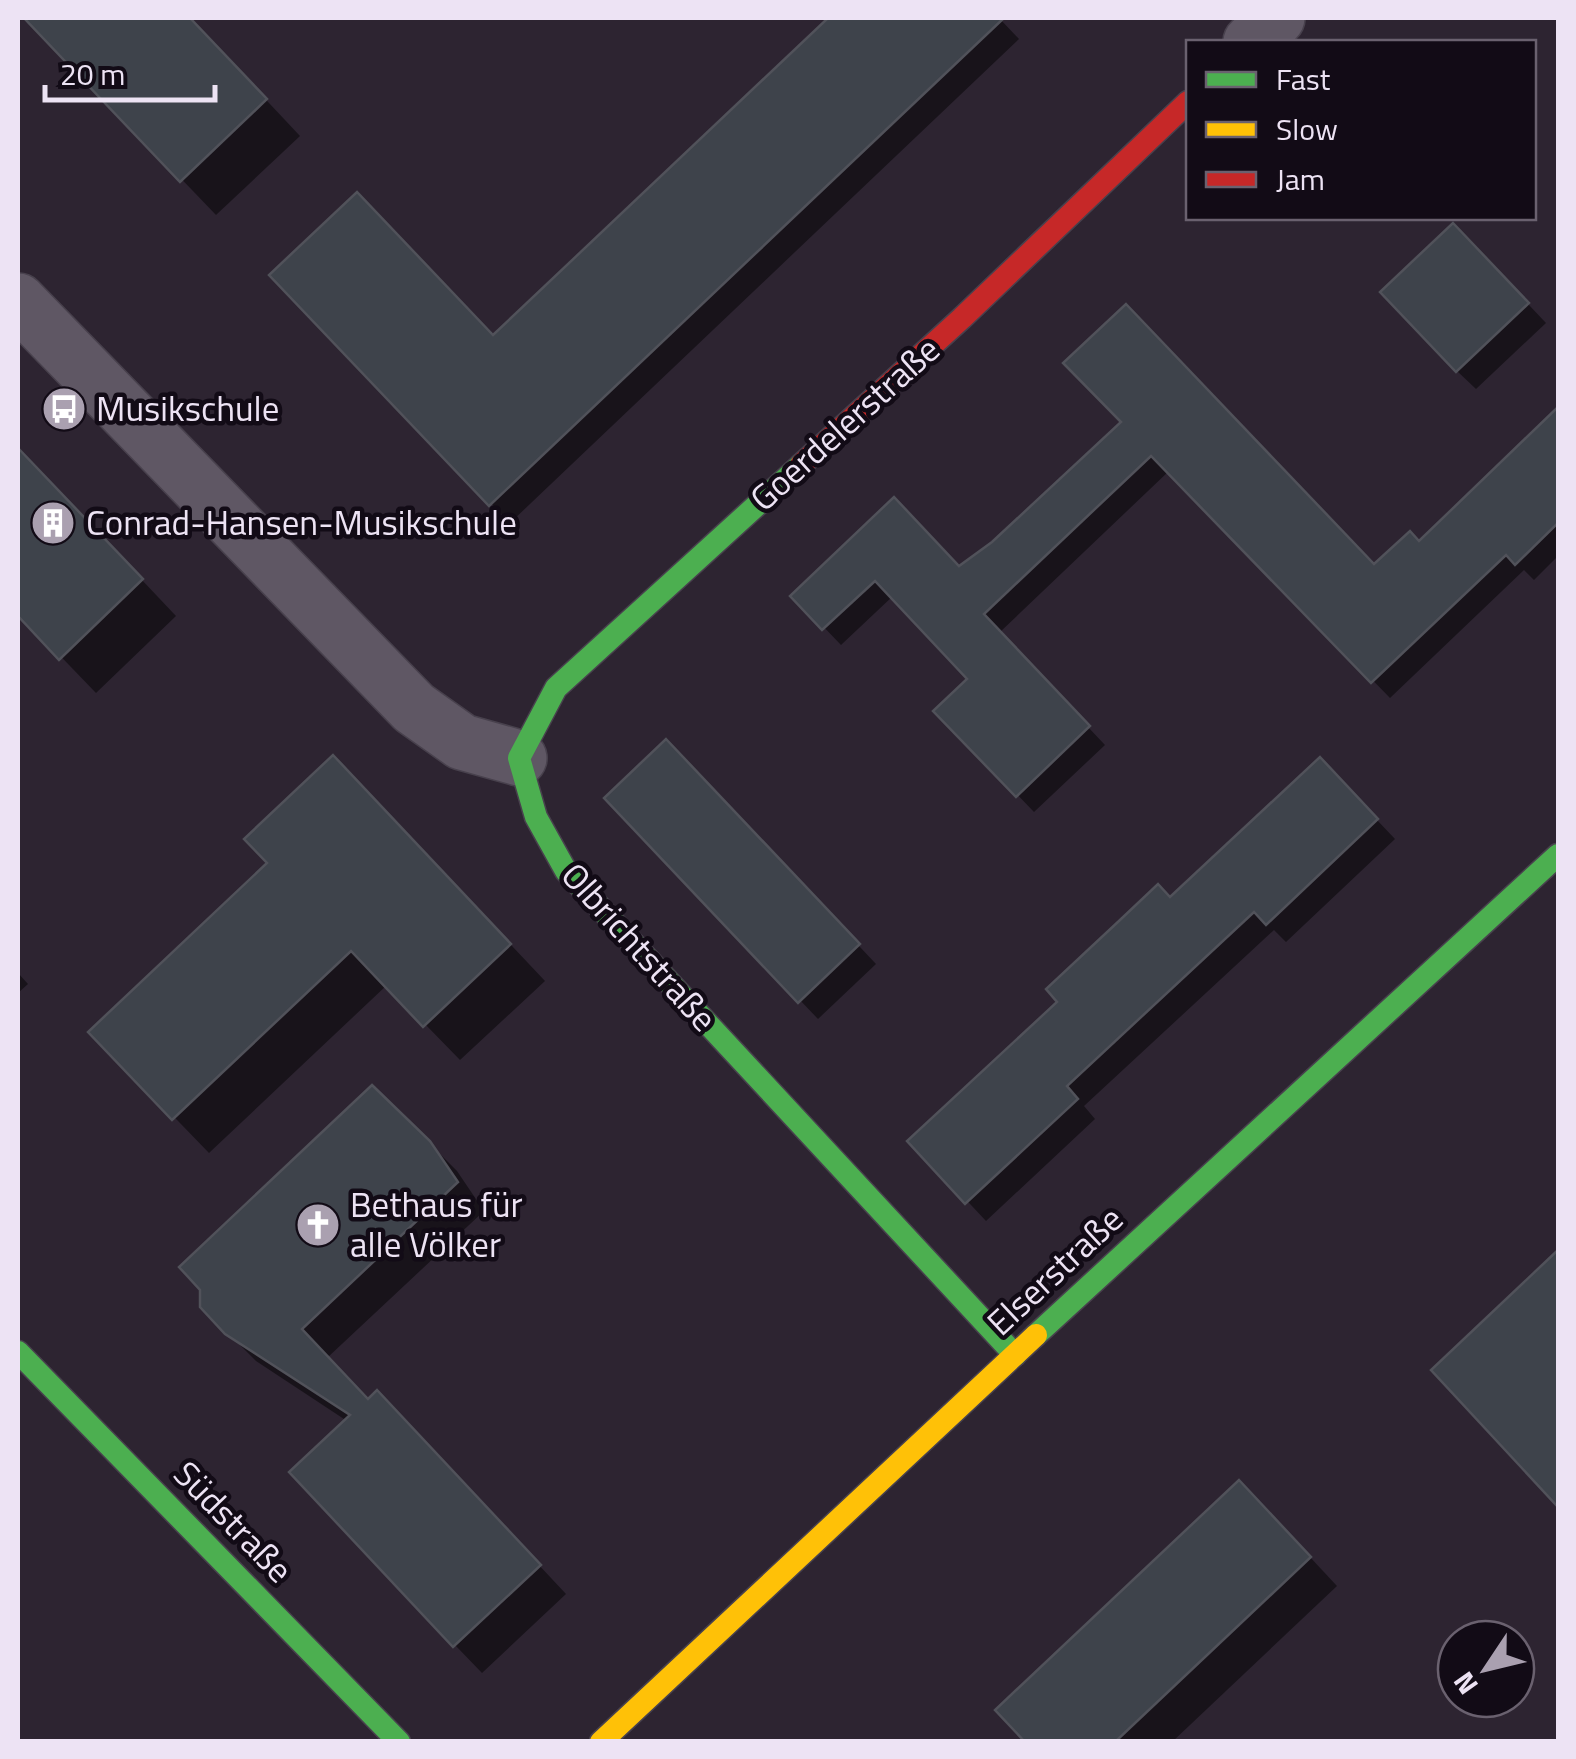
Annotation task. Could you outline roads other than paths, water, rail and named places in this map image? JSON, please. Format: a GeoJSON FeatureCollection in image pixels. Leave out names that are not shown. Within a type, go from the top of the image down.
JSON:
{"type":"FeatureCollection","features":[{"type":"Feature","properties":{"kind":"street"},"geometry":{"type":"LineString","coordinates":[[1253,40],[1277,18]]}},
{"type":"Feature","properties":{"kind":"street","name":"Goerdelerstraße"},"geometry":{"type":"LineString","coordinates":[[519,758],[556,688],[962,318],[1186,104]]}},
{"type":"Feature","properties":{"kind":"street"},"geometry":{"type":"LineString","coordinates":[[18,301],[414,708],[462,742],[519,758]]}},
{"type":"Feature","properties":{"kind":"street","name":"Olbrichtstraße"},"geometry":{"type":"LineString","coordinates":[[519,758],[536,817],[566,870],[1015,1354]]}},
{"type":"Feature","properties":{"kind":"street","name":"Elserstraße"},"geometry":{"type":"LineString","coordinates":[[602,1742],[1015,1354],[1558,855]]}},
{"type":"Feature","properties":{"kind":"street","name":"Südstraße"},"geometry":{"type":"LineString","coordinates":[[18,1352],[399,1742]]}},
{"type":"Feature","properties":{"kind":"place","name":"Musikschule"},"geometry":{"type":"Point","coordinates":[64,409]}},
{"type":"Feature","properties":{"kind":"place","name":"Conrad-Hansen-Musikschule"},"geometry":{"type":"Point","coordinates":[53,523]}},
{"type":"Feature","properties":{"kind":"place","name":"Bethaus für alle Völker"},"geometry":{"type":"Point","coordinates":[318,1225]}}]}
